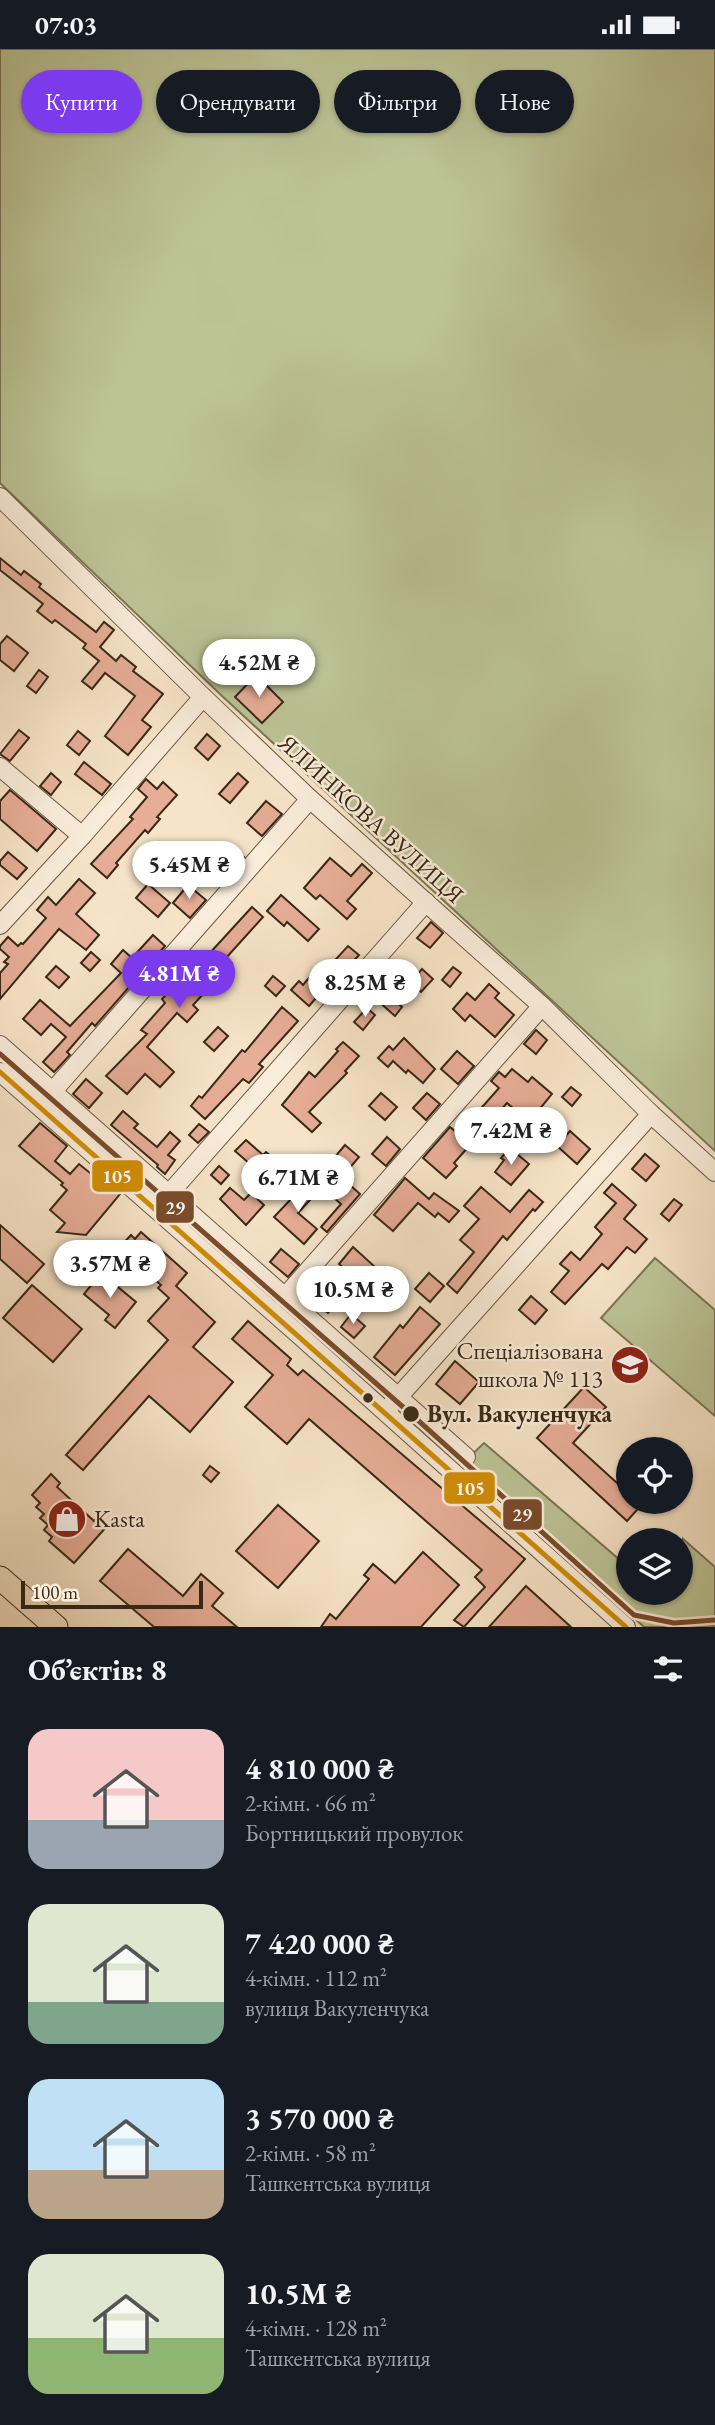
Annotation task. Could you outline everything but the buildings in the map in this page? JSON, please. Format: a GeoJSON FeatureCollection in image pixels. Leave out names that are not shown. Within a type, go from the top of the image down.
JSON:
{"type":"FeatureCollection","features":[{"type":"Feature","properties":{"kind":"main road"},"geometry":{"type":"LineString","coordinates":[[0,1578],[56,1627]]}},
{"type":"Feature","properties":{"kind":"street","name":"ЯЛИНКОВА ВУЛИЦЯ"},"geometry":{"type":"LineString","coordinates":[[0,497],[310,799],[542,1006],[651,1114],[715,1172]]}},
{"type":"Feature","properties":{"kind":"street"},"geometry":{"type":"LineString","coordinates":[[0,925],[203,697]]}},
{"type":"Feature","properties":{"kind":"street"},"geometry":{"type":"LineString","coordinates":[[0,767],[82,836]]}},
{"type":"Feature","properties":{"kind":"street"},"geometry":{"type":"LineString","coordinates":[[52,1092],[310,799]]}},
{"type":"Feature","properties":{"kind":"street"},"geometry":{"type":"LineString","coordinates":[[168,1195],[426,902]]}},
{"type":"Feature","properties":{"kind":"street"},"geometry":{"type":"LineString","coordinates":[[285,1298],[542,1006]]}},
{"type":"Feature","properties":{"kind":"street"},"geometry":{"type":"LineString","coordinates":[[0,1045],[466,1457]]}},
{"type":"Feature","properties":{"kind":"street"},"geometry":{"type":"LineString","coordinates":[[0,1072],[298,1333],[384,1413],[626,1627]]}},
{"type":"Feature","properties":{"kind":"street"},"geometry":{"type":"LineString","coordinates":[[384,1413],[651,1114]]}},
{"type":"Feature","properties":{"kind":"green space"},"geometry":{"type":"Polygon","coordinates":[[[0,49],[715,49],[715,1151],[221,695],[0,483],[0,49]]]}},
{"type":"Feature","properties":{"kind":"green space"},"geometry":{"type":"Polygon","coordinates":[[[655,1258],[715,1310],[715,1416],[601,1318],[655,1258]]]}},
{"type":"Feature","properties":{"kind":"green space"},"geometry":{"type":"Polygon","coordinates":[[[484,1443],[616,1557],[616,1595],[464,1462],[484,1443]]]}},
{"type":"Feature","properties":{"kind":"green space"},"geometry":{"type":"Polygon","coordinates":[[[693,1548],[715,1567],[715,1617],[667,1620],[637,1613],[628,1605],[693,1605],[693,1548]]]}},
{"type":"Feature","properties":{"kind":"green space"},"geometry":{"type":"Polygon","coordinates":[[[633,1617],[669,1626],[715,1627],[644,1627],[633,1617]]]}},
{"type":"Feature","properties":{"kind":"tram line"},"geometry":{"type":"LineString","coordinates":[[698,1623],[715,1622]]}},
{"type":"Feature","properties":{"kind":"transit line","name":"29"},"geometry":{"type":"LineString","coordinates":[[0,1054],[411,1414],[634,1615],[674,1623],[715,1620]]}},
{"type":"Feature","properties":{"kind":"transit line","name":"105"},"geometry":{"type":"LineString","coordinates":[[0,1072],[626,1627]]}},
{"type":"Feature","properties":{"kind":"place","name":"Спеціалізована школа № 113"},"geometry":{"type":"Point","coordinates":[630,1365]}},
{"type":"Feature","properties":{"kind":"place","name":"Вул. Вакуленчука"},"geometry":{"type":"Point","coordinates":[411,1414]}},
{"type":"Feature","properties":{"kind":"place","name":"Kasta"},"geometry":{"type":"Point","coordinates":[67,1519]}}]}
